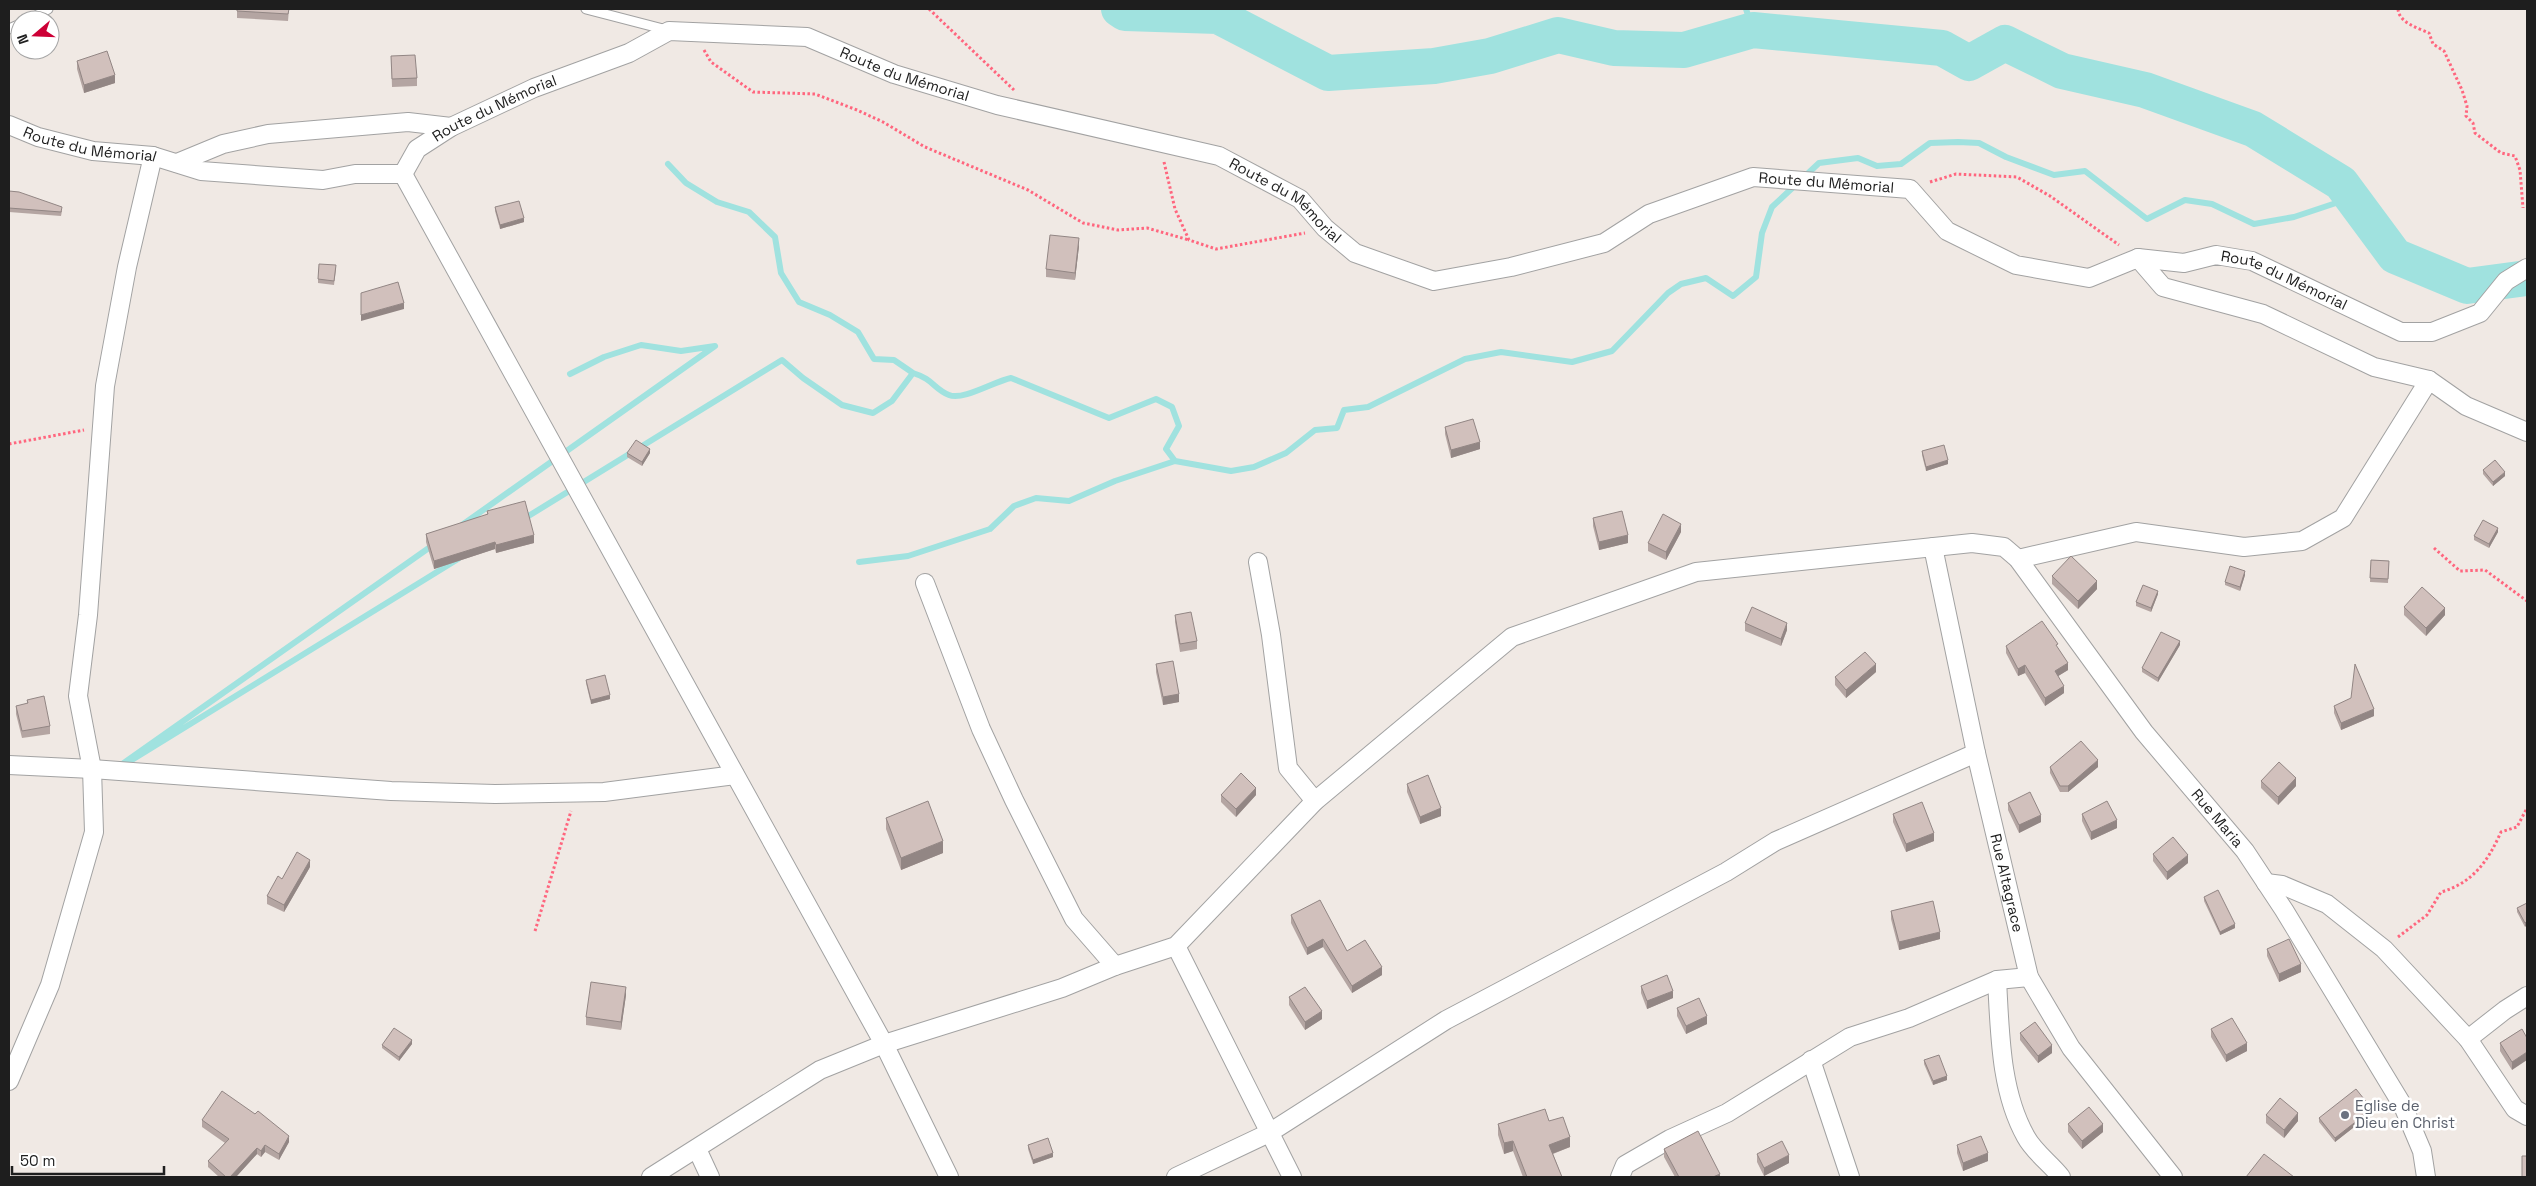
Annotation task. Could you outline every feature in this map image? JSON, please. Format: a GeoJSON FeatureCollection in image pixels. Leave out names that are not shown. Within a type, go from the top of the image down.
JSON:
{"type":"FeatureCollection","features":[{"type":"Feature","properties":{"kind":"street","name":"Route du Mémorial"},"geometry":{"type":"LineString","coordinates":[[9,125],[38,137],[93,151],[153,156],[201,170],[323,180],[355,174],[403,174],[417,149],[451,127],[534,88],[629,53],[670,31],[807,37],[894,74],[997,105],[1219,156],[1300,200],[1325,228],[1355,253],[1434,281],[1511,267],[1604,244],[1650,214],[1753,177],[1910,189],[1947,231],[2016,265],[2089,278],[2138,258],[2184,263],[2216,255],[2252,261],[2401,332],[2432,332],[2480,313],[2506,281],[2527,268]]}},
{"type":"Feature","properties":{"kind":"street"},"geometry":{"type":"LineString","coordinates":[[177,163],[222,144],[268,134],[408,122],[451,127]]}},
{"type":"Feature","properties":{"kind":"street"},"geometry":{"type":"LineString","coordinates":[[9,1081],[50,985],[94,832],[92,769],[78,696],[88,614],[105,386],[127,268],[153,156]]}},
{"type":"Feature","properties":{"kind":"street"},"geometry":{"type":"LineString","coordinates":[[403,174],[884,1044],[949,1177]]}},
{"type":"Feature","properties":{"kind":"street"},"geometry":{"type":"LineString","coordinates":[[2138,258],[2163,287],[2263,314],[2374,367],[2430,380],[2466,406],[2527,432]]}},
{"type":"Feature","properties":{"kind":"street"},"geometry":{"type":"LineString","coordinates":[[2018,558],[2136,532],[2244,547],[2302,541],[2344,518],[2430,380]]}},
{"type":"Feature","properties":{"kind":"street","name":"Rue Maria"},"geometry":{"type":"LineString","coordinates":[[1176,946],[1315,801],[1512,637],[1696,572],[1972,543],[2004,547],[2018,558],[2144,732],[2245,851],[2402,1106],[2422,1151],[2426,1177]]}},
{"type":"Feature","properties":{"kind":"street","name":"Rue Altagrace"},"geometry":{"type":"LineString","coordinates":[[1932,547],[1976,754],[2029,977],[2071,1048],[2174,1177]]}},
{"type":"Feature","properties":{"kind":"street"},"geometry":{"type":"LineString","coordinates":[[1258,562],[1288,768],[1315,801]]}},
{"type":"Feature","properties":{"kind":"street"},"geometry":{"type":"LineString","coordinates":[[925,584],[981,728],[1014,800],[1074,919],[1115,966]]}},
{"type":"Feature","properties":{"kind":"street"},"geometry":{"type":"LineString","coordinates":[[1176,1177],[1269,1133],[1446,1020],[1726,872],[1776,842],[1976,754]]}},
{"type":"Feature","properties":{"kind":"street"},"geometry":{"type":"LineString","coordinates":[[9,765],[92,769],[391,791],[577,794],[734,775]]}},
{"type":"Feature","properties":{"kind":"street"},"geometry":{"type":"LineString","coordinates":[[2266,883],[2282,885],[2328,904],[2384,949],[2468,1039],[2480,1060],[2515,1109],[2527,1116]]}},
{"type":"Feature","properties":{"kind":"street"},"geometry":{"type":"LineString","coordinates":[[651,1177],[820,1070],[884,1044],[1062,988],[1115,966],[1176,946],[1292,1177]]}},
{"type":"Feature","properties":{"kind":"street"},"geometry":{"type":"LineString","coordinates":[[1620,1177],[1625,1165],[1670,1139],[1726,1113],[1850,1037],[1909,1018],[1997,980],[2029,977]]}},
{"type":"Feature","properties":{"kind":"street"},"geometry":{"type":"LineString","coordinates":[[1997,980],[2000,1046],[2014,1112],[2027,1139],[2062,1177]]}},
{"type":"Feature","properties":{"kind":"street"},"geometry":{"type":"LineString","coordinates":[[2468,1039],[2505,1010],[2527,996]]}},
{"type":"Feature","properties":{"kind":"street"},"geometry":{"type":"LineString","coordinates":[[1812,1060],[1850,1177]]}},
{"type":"Feature","properties":{"kind":"street"},"geometry":{"type":"LineString","coordinates":[[697,1149],[710,1177]]}},
{"type":"Feature","properties":{"kind":"lane"},"geometry":{"type":"LineString","coordinates":[[587,9],[670,31]]}},
{"type":"Feature","properties":{"kind":"path"},"geometry":{"type":"LineString","coordinates":[[929,9],[1037,113]]}},
{"type":"Feature","properties":{"kind":"path"},"geometry":{"type":"LineString","coordinates":[[2398,9],[2398,14],[2408,24],[2429,33],[2433,44],[2444,51],[2462,90],[2467,106],[2466,116],[2473,123],[2475,133],[2501,153],[2515,156],[2522,180],[2523,208]]}},
{"type":"Feature","properties":{"kind":"path"},"geometry":{"type":"LineString","coordinates":[[694,32],[710,62],[753,92],[815,94],[857,110],[883,122],[925,147],[1028,190],[1083,223],[1118,230],[1147,228],[1216,249],[1325,228]]}},
{"type":"Feature","properties":{"kind":"path"},"geometry":{"type":"LineString","coordinates":[[1159,141],[1175,209],[1189,240]]}},
{"type":"Feature","properties":{"kind":"path"},"geometry":{"type":"LineString","coordinates":[[1910,189],[1956,174],[2017,177],[2050,196],[2087,225],[2138,258]]}},
{"type":"Feature","properties":{"kind":"path"},"geometry":{"type":"LineString","coordinates":[[9,444],[102,427]]}},
{"type":"Feature","properties":{"kind":"path"},"geometry":{"type":"LineString","coordinates":[[2434,548],[2460,571],[2485,570],[2527,601]]}},
{"type":"Feature","properties":{"kind":"path"},"geometry":{"type":"LineString","coordinates":[[535,932],[577,794]]}},
{"type":"Feature","properties":{"kind":"path"},"geometry":{"type":"LineString","coordinates":[[2384,949],[2427,915],[2441,892],[2459,887],[2488,859],[2501,832],[2517,827],[2527,808]]}},
{"type":"Feature","properties":{"kind":"building"},"geometry":{"type":"Polygon","coordinates":[[[237,9],[289,9],[288,14],[237,11],[237,9]]]}},
{"type":"Feature","properties":{"kind":"building"},"geometry":{"type":"Polygon","coordinates":[[[107,51],[115,75],[84,85],[77,61],[107,51]]]}},
{"type":"Feature","properties":{"kind":"building"},"geometry":{"type":"Polygon","coordinates":[[[415,55],[417,78],[392,79],[391,56],[415,55]]]}},
{"type":"Feature","properties":{"kind":"building"},"geometry":{"type":"Polygon","coordinates":[[[9,191],[19,192],[62,207],[61,212],[9,208],[9,191]]]}},
{"type":"Feature","properties":{"kind":"building"},"geometry":{"type":"Polygon","coordinates":[[[519,201],[524,218],[500,225],[495,207],[519,201]]]}},
{"type":"Feature","properties":{"kind":"building"},"geometry":{"type":"Polygon","coordinates":[[[1050,235],[1079,238],[1075,273],[1046,269],[1050,235]]]}},
{"type":"Feature","properties":{"kind":"building"},"geometry":{"type":"Polygon","coordinates":[[[319,264],[336,265],[334,281],[318,279],[319,264]]]}},
{"type":"Feature","properties":{"kind":"building"},"geometry":{"type":"Polygon","coordinates":[[[398,282],[404,303],[361,315],[361,293],[398,282]]]}},
{"type":"Feature","properties":{"kind":"building"},"geometry":{"type":"Polygon","coordinates":[[[1473,419],[1480,442],[1451,450],[1445,427],[1473,419]]]}},
{"type":"Feature","properties":{"kind":"building"},"geometry":{"type":"Polygon","coordinates":[[[636,440],[650,449],[642,462],[627,453],[636,440]]]}},
{"type":"Feature","properties":{"kind":"building"},"geometry":{"type":"Polygon","coordinates":[[[1944,445],[1948,460],[1926,467],[1922,451],[1944,445]]]}},
{"type":"Feature","properties":{"kind":"building"},"geometry":{"type":"Polygon","coordinates":[[[2495,460],[2505,472],[2493,482],[2483,470],[2495,460]]]}},
{"type":"Feature","properties":{"kind":"building"},"geometry":{"type":"Polygon","coordinates":[[[525,501],[534,535],[496,545],[495,542],[434,561],[426,534],[488,514],[487,511],[525,501]]]}},
{"type":"Feature","properties":{"kind":"building"},"geometry":{"type":"Polygon","coordinates":[[[1622,511],[1628,535],[1599,542],[1593,518],[1622,511]]]}},
{"type":"Feature","properties":{"kind":"building"},"geometry":{"type":"Polygon","coordinates":[[[1663,514],[1681,524],[1666,552],[1648,543],[1663,514]]]}},
{"type":"Feature","properties":{"kind":"building"},"geometry":{"type":"Polygon","coordinates":[[[2483,520],[2498,528],[2489,544],[2474,536],[2483,520]]]}},
{"type":"Feature","properties":{"kind":"building"},"geometry":{"type":"Polygon","coordinates":[[[2071,556],[2097,581],[2078,601],[2052,576],[2071,556]]]}},
{"type":"Feature","properties":{"kind":"building"},"geometry":{"type":"Polygon","coordinates":[[[2371,560],[2389,561],[2388,579],[2370,578],[2371,560]]]}},
{"type":"Feature","properties":{"kind":"building"},"geometry":{"type":"Polygon","coordinates":[[[2230,566],[2245,571],[2240,587],[2225,582],[2230,566]]]}},
{"type":"Feature","properties":{"kind":"building"},"geometry":{"type":"Polygon","coordinates":[[[2143,585],[2158,591],[2151,608],[2136,602],[2143,585]]]}},
{"type":"Feature","properties":{"kind":"building"},"geometry":{"type":"Polygon","coordinates":[[[2422,587],[2445,608],[2426,628],[2404,607],[2422,587]]]}},
{"type":"Feature","properties":{"kind":"building"},"geometry":{"type":"Polygon","coordinates":[[[1752,607],[1787,623],[1781,639],[1745,623],[1752,607]]]}},
{"type":"Feature","properties":{"kind":"building"},"geometry":{"type":"Polygon","coordinates":[[[1191,612],[1197,641],[1180,644],[1175,615],[1191,612]]]}},
{"type":"Feature","properties":{"kind":"building"},"geometry":{"type":"Polygon","coordinates":[[[2042,621],[2068,663],[2055,671],[2064,686],[2045,698],[2025,665],[2018,669],[2006,646],[2042,621]]]}},
{"type":"Feature","properties":{"kind":"building"},"geometry":{"type":"Polygon","coordinates":[[[2161,632],[2180,641],[2158,678],[2142,668],[2161,632]]]}},
{"type":"Feature","properties":{"kind":"building"},"geometry":{"type":"Polygon","coordinates":[[[1865,652],[1876,664],[1846,690],[1835,677],[1865,652]]]}},
{"type":"Feature","properties":{"kind":"building"},"geometry":{"type":"Polygon","coordinates":[[[1173,661],[1179,694],[1163,697],[1156,664],[1173,661]]]}},
{"type":"Feature","properties":{"kind":"building"},"geometry":{"type":"Polygon","coordinates":[[[2355,664],[2374,709],[2341,723],[2334,706],[2351,698],[2355,664]]]}},
{"type":"Feature","properties":{"kind":"building"},"geometry":{"type":"Polygon","coordinates":[[[605,675],[610,695],[591,700],[586,680],[605,675]]]}},
{"type":"Feature","properties":{"kind":"building"},"geometry":{"type":"Polygon","coordinates":[[[44,696],[50,726],[22,731],[16,706],[28,703],[27,700],[44,696]]]}},
{"type":"Feature","properties":{"kind":"building"},"geometry":{"type":"Polygon","coordinates":[[[2081,741],[2098,760],[2068,786],[2060,786],[2050,767],[2081,741]]]}},
{"type":"Feature","properties":{"kind":"building"},"geometry":{"type":"Polygon","coordinates":[[[2279,762],[2296,778],[2278,797],[2261,781],[2279,762]]]}},
{"type":"Feature","properties":{"kind":"building"},"geometry":{"type":"Polygon","coordinates":[[[1241,773],[1256,788],[1236,809],[1221,795],[1241,773]]]}},
{"type":"Feature","properties":{"kind":"building"},"geometry":{"type":"Polygon","coordinates":[[[1428,775],[1441,808],[1420,817],[1407,784],[1428,775]]]}},
{"type":"Feature","properties":{"kind":"building"},"geometry":{"type":"Polygon","coordinates":[[[2030,792],[2041,815],[2019,825],[2008,803],[2030,792]]]}},
{"type":"Feature","properties":{"kind":"building"},"geometry":{"type":"Polygon","coordinates":[[[928,801],[943,841],[901,858],[886,818],[928,801]]]}},
{"type":"Feature","properties":{"kind":"building"},"geometry":{"type":"Polygon","coordinates":[[[2107,801],[2117,820],[2091,832],[2082,814],[2107,801]]]}},
{"type":"Feature","properties":{"kind":"building"},"geometry":{"type":"Polygon","coordinates":[[[1922,802],[1934,833],[1906,844],[1893,814],[1922,802]]]}},
{"type":"Feature","properties":{"kind":"building"},"geometry":{"type":"Polygon","coordinates":[[[2173,837],[2188,855],[2167,872],[2153,854],[2173,837]]]}},
{"type":"Feature","properties":{"kind":"building"},"geometry":{"type":"Polygon","coordinates":[[[297,852],[310,860],[284,905],[267,896],[278,876],[282,879],[297,852]]]}},
{"type":"Feature","properties":{"kind":"building"},"geometry":{"type":"Polygon","coordinates":[[[2218,890],[2235,924],[2220,932],[2204,897],[2218,890]]]}},
{"type":"Feature","properties":{"kind":"building"},"geometry":{"type":"Polygon","coordinates":[[[1320,900],[1347,951],[1365,940],[1382,967],[1352,986],[1323,939],[1307,948],[1291,915],[1320,900]]]}},
{"type":"Feature","properties":{"kind":"building"},"geometry":{"type":"Polygon","coordinates":[[[1933,901],[1940,932],[1899,942],[1891,911],[1933,901]]]}},
{"type":"Feature","properties":{"kind":"building"},"geometry":{"type":"Polygon","coordinates":[[[2527,903],[2527,921],[2525,923],[2517,908],[2527,903]]]}},
{"type":"Feature","properties":{"kind":"building"},"geometry":{"type":"Polygon","coordinates":[[[2289,939],[2301,964],[2279,974],[2267,949],[2289,939]]]}},
{"type":"Feature","properties":{"kind":"building"},"geometry":{"type":"Polygon","coordinates":[[[1667,975],[1673,991],[1647,1001],[1641,986],[1667,975]]]}},
{"type":"Feature","properties":{"kind":"building"},"geometry":{"type":"Polygon","coordinates":[[[591,982],[626,987],[621,1022],[586,1017],[591,982]]]}},
{"type":"Feature","properties":{"kind":"building"},"geometry":{"type":"Polygon","coordinates":[[[1305,987],[1322,1011],[1305,1022],[1289,997],[1305,987]]]}},
{"type":"Feature","properties":{"kind":"building"},"geometry":{"type":"Polygon","coordinates":[[[1699,998],[1707,1016],[1686,1026],[1677,1008],[1699,998]]]}},
{"type":"Feature","properties":{"kind":"building"},"geometry":{"type":"Polygon","coordinates":[[[2232,1018],[2247,1043],[2226,1055],[2211,1029],[2232,1018]]]}},
{"type":"Feature","properties":{"kind":"building"},"geometry":{"type":"Polygon","coordinates":[[[2035,1022],[2052,1045],[2038,1056],[2020,1033],[2035,1022]]]}},
{"type":"Feature","properties":{"kind":"building"},"geometry":{"type":"Polygon","coordinates":[[[394,1028],[412,1040],[399,1057],[382,1045],[394,1028]]]}},
{"type":"Feature","properties":{"kind":"building"},"geometry":{"type":"Polygon","coordinates":[[[2522,1029],[2527,1038],[2527,1052],[2512,1062],[2500,1043],[2522,1029]]]}},
{"type":"Feature","properties":{"kind":"building"},"geometry":{"type":"Polygon","coordinates":[[[1939,1055],[1947,1076],[1933,1081],[1924,1060],[1939,1055]]]}},
{"type":"Feature","properties":{"kind":"building"},"geometry":{"type":"Polygon","coordinates":[[[2356,1089],[2372,1109],[2335,1138],[2319,1118],[2356,1089]]]}},
{"type":"Feature","properties":{"kind":"building"},"geometry":{"type":"Polygon","coordinates":[[[222,1091],[255,1114],[258,1111],[289,1136],[279,1154],[265,1145],[261,1151],[257,1148],[230,1177],[226,1177],[208,1161],[229,1139],[202,1120],[222,1091]]]}},
{"type":"Feature","properties":{"kind":"building"},"geometry":{"type":"Polygon","coordinates":[[[2280,1098],[2298,1113],[2284,1130],[2266,1115],[2280,1098]]]}},
{"type":"Feature","properties":{"kind":"building"},"geometry":{"type":"Polygon","coordinates":[[[2089,1107],[2103,1124],[2082,1141],[2068,1124],[2089,1107]]]}},
{"type":"Feature","properties":{"kind":"building"},"geometry":{"type":"Polygon","coordinates":[[[1545,1109],[1549,1121],[1563,1117],[1570,1137],[1549,1145],[1562,1177],[1527,1177],[1513,1141],[1504,1143],[1498,1124],[1545,1109]]]}},
{"type":"Feature","properties":{"kind":"building"},"geometry":{"type":"Polygon","coordinates":[[[1698,1131],[1720,1174],[1713,1177],[1679,1177],[1664,1149],[1698,1131]]]}},
{"type":"Feature","properties":{"kind":"building"},"geometry":{"type":"Polygon","coordinates":[[[1981,1136],[1988,1153],[1963,1163],[1957,1145],[1981,1136]]]}},
{"type":"Feature","properties":{"kind":"building"},"geometry":{"type":"Polygon","coordinates":[[[1048,1138],[1053,1153],[1033,1160],[1028,1145],[1048,1138]]]}},
{"type":"Feature","properties":{"kind":"building"},"geometry":{"type":"Polygon","coordinates":[[[1782,1141],[1789,1155],[1764,1168],[1757,1154],[1782,1141]]]}},
{"type":"Feature","properties":{"kind":"building"},"geometry":{"type":"Polygon","coordinates":[[[2264,1154],[2294,1177],[2246,1177],[2264,1154]]]}},
{"type":"Feature","properties":{"kind":"building"},"geometry":{"type":"Polygon","coordinates":[[[2522,1156],[2527,1156],[2527,1177],[2522,1177],[2522,1156]]]}},
{"type":"Feature","properties":{"kind":"waterway"},"geometry":{"type":"LineString","coordinates":[[1119,9],[1125,13],[1218,16],[1328,73],[1434,66],[1490,56],[1558,35],[1614,48],[1684,50],[1753,30],[1942,48],[1969,63],[2005,43],[2062,71],[2145,90],[2253,129],[2341,183],[2395,256],[2467,286],[2527,278]]}},
{"type":"Feature","properties":{"kind":"waterway"},"geometry":{"type":"LineString","coordinates":[[1746,9],[1753,30]]}},
{"type":"Feature","properties":{"kind":"waterway"},"geometry":{"type":"LineString","coordinates":[[522,520],[782,360],[803,378],[842,405],[873,413],[892,401],[913,373],[925,378],[944,393],[955,396],[971,393],[1011,378],[1109,418],[1156,399],[1172,407],[1179,426],[1166,449],[1175,461],[1231,471],[1254,467],[1286,453],[1315,430],[1337,428],[1344,410],[1368,407],[1465,359],[1501,352],[1572,362],[1612,351],[1668,293],[1681,284],[1706,278],[1733,296],[1756,277],[1762,233],[1772,207],[1819,163],[1858,158],[1877,166],[1901,164],[1930,143],[1979,143],[2006,157],[2054,175],[2085,171],[2147,219],[2185,200],[2212,204],[2254,224],[2294,217],[2351,198]]}},
{"type":"Feature","properties":{"kind":"waterway"},"geometry":{"type":"LineString","coordinates":[[668,164],[686,183],[717,202],[749,212],[775,237],[781,273],[799,302],[830,315],[858,332],[874,359],[894,360],[913,373]]}},
{"type":"Feature","properties":{"kind":"waterway"},"geometry":{"type":"LineString","coordinates":[[462,525],[715,346],[681,351],[641,345],[604,357],[570,374]]}},
{"type":"Feature","properties":{"kind":"waterway"},"geometry":{"type":"LineString","coordinates":[[859,562],[908,556],[990,529],[1014,506],[1036,498],[1069,501],[1115,481],[1175,461]]}},
{"type":"Feature","properties":{"kind":"waterway"},"geometry":{"type":"LineString","coordinates":[[118,767],[433,545]]}},
{"type":"Feature","properties":{"kind":"waterway"},"geometry":{"type":"LineString","coordinates":[[122,766],[458,559]]}},
{"type":"Feature","properties":{"kind":"place","name":"Eglise de Dieu en Christ"},"geometry":{"type":"Point","coordinates":[2345,1115]}}]}
